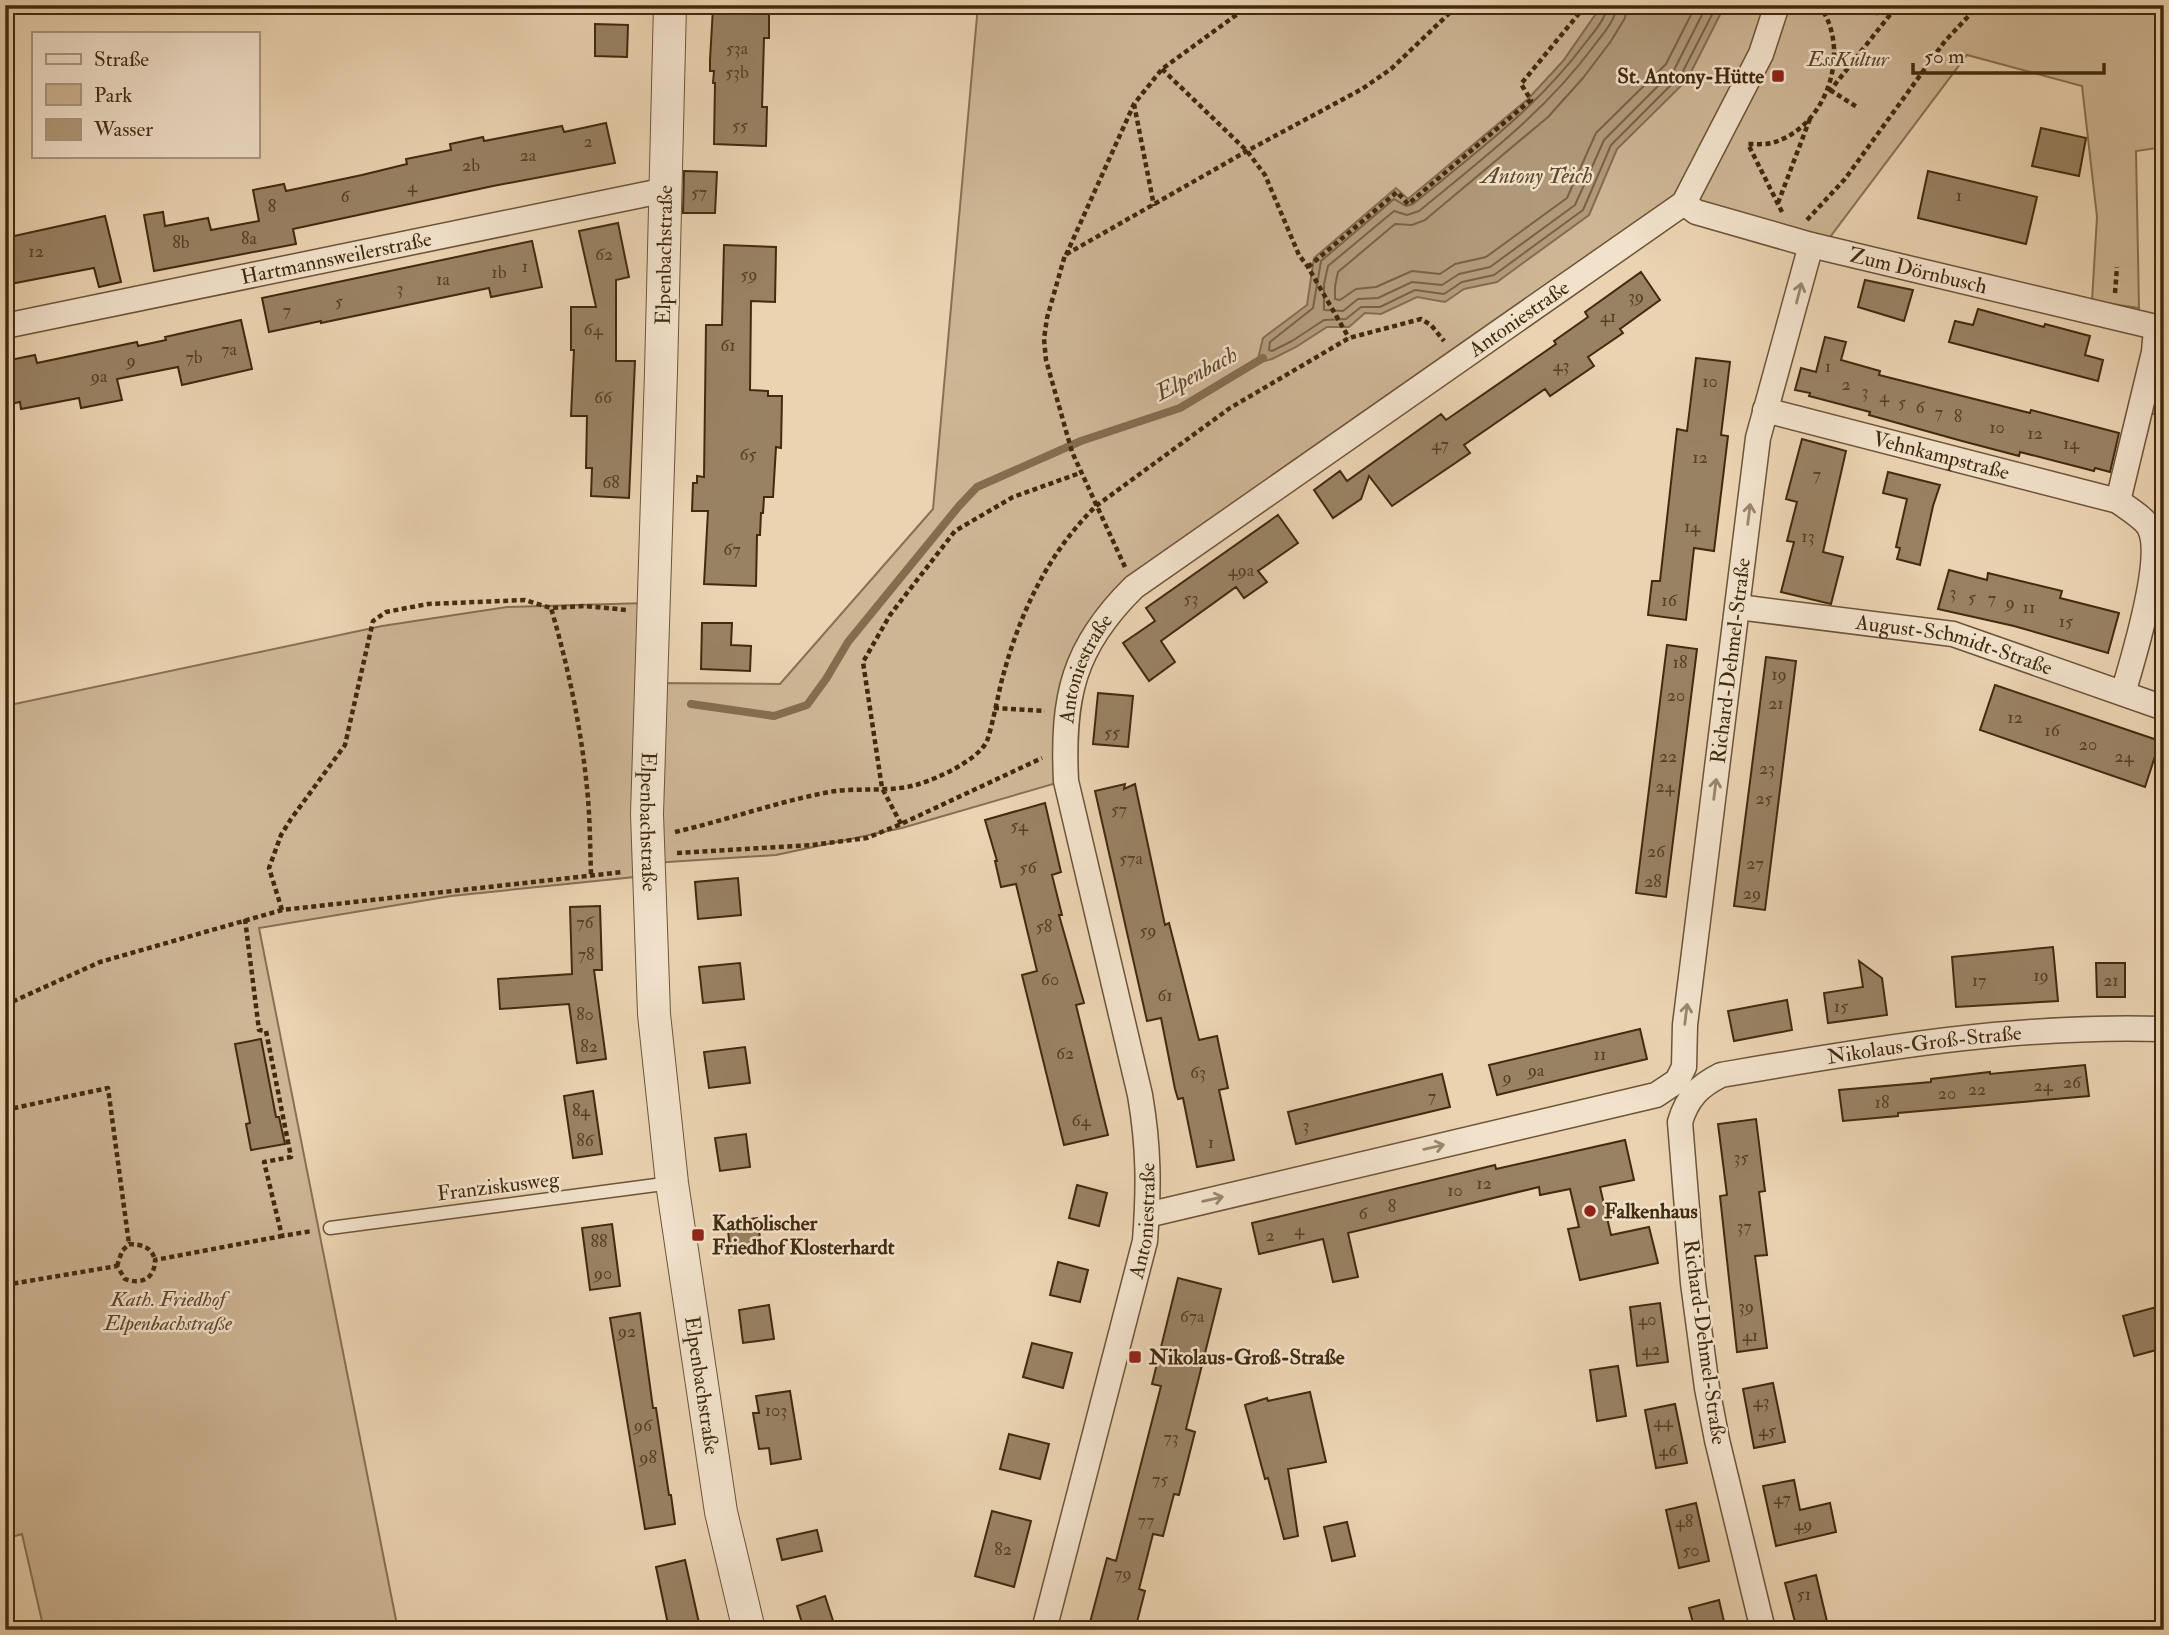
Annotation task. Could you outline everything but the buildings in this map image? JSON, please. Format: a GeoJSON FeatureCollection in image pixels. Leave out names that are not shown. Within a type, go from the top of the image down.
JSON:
{"type":"FeatureCollection","features":[{"type":"Feature","properties":{"kind":"street","name":"Elpenbachstraße"},"geometry":{"type":"LineString","coordinates":[[670,5],[647,853],[654,1014],[671,1183],[721,1512],[749,1630]]}},
{"type":"Feature","properties":{"kind":"street","name":"Antoniestraße"},"geometry":{"type":"LineString","coordinates":[[1044,1630],[1145,1241],[1149,1160],[1140,1095],[1066,781],[1067,712],[1073,678],[1092,636],[1134,587],[1684,203],[1761,54],[1777,5]]}},
{"type":"Feature","properties":{"kind":"street","name":"Hartmannsweilerstraße"},"geometry":{"type":"LineString","coordinates":[[5,326],[666,190]]}},
{"type":"Feature","properties":{"kind":"street","name":"Zum Dörnbusch"},"geometry":{"type":"LineString","coordinates":[[1684,203],[1696,212],[1793,240],[2160,329]]}},
{"type":"Feature","properties":{"kind":"street","name":"Richard-Dehmel-Straße"},"geometry":{"type":"LineString","coordinates":[[1763,1630],[1717,1440],[1699,1335],[1680,1122],[1684,1108],[1685,1025],[1758,438],[1790,330],[1793,240]]}},
{"type":"Feature","properties":{"kind":"street"},"geometry":{"type":"LineString","coordinates":[[2118,500],[2160,329]]}},
{"type":"Feature","properties":{"kind":"street","name":"Vehnkampstraße"},"geometry":{"type":"LineString","coordinates":[[1765,410],[2118,500],[2150,527],[2154,547],[2141,630],[2123,693]]}},
{"type":"Feature","properties":{"kind":"street","name":"August-Schmidt-Straße"},"geometry":{"type":"LineString","coordinates":[[1738,607],[1953,634],[2164,708]]}},
{"type":"Feature","properties":{"kind":"street","name":"Nikolaus-Groß-Straße"},"geometry":{"type":"LineString","coordinates":[[1147,1215],[1685,1088],[1721,1075],[1875,1048],[2036,1032],[2164,1029]]}},
{"type":"Feature","properties":{"kind":"lane","name":"Franziskusweg"},"geometry":{"type":"LineString","coordinates":[[330,1228],[671,1183]]}},
{"type":"Feature","properties":{"kind":"path"},"geometry":{"type":"LineString","coordinates":[[1134,587],[1080,472],[1068,440],[1050,381],[1044,339],[1047,318],[1065,255],[1134,104],[1162,69],[1250,5]]}},
{"type":"Feature","properties":{"kind":"path"},"geometry":{"type":"LineString","coordinates":[[1065,255],[1247,150],[1362,89],[1391,69],[1458,5]]}},
{"type":"Feature","properties":{"kind":"path"},"geometry":{"type":"LineString","coordinates":[[1308,267],[1397,192],[1408,204],[1531,100],[1521,85],[1586,5]]}},
{"type":"Feature","properties":{"kind":"path"},"geometry":{"type":"LineString","coordinates":[[1821,5],[1877,13],[1922,5]]}},
{"type":"Feature","properties":{"kind":"path"},"geometry":{"type":"LineString","coordinates":[[1821,5],[1828,17],[1833,36],[1835,64],[1828,93]]}},
{"type":"Feature","properties":{"kind":"path"},"geometry":{"type":"LineString","coordinates":[[1793,240],[1814,210],[1845,179],[1945,41],[1979,5]]}},
{"type":"Feature","properties":{"kind":"path"},"geometry":{"type":"LineString","coordinates":[[1793,240],[1748,144],[1773,143],[1787,137],[1812,113],[1893,11]]}},
{"type":"Feature","properties":{"kind":"path"},"geometry":{"type":"LineString","coordinates":[[1162,69],[1247,150],[1265,175],[1300,255],[1349,338]]}},
{"type":"Feature","properties":{"kind":"path"},"geometry":{"type":"LineString","coordinates":[[1828,93],[1857,107]]}},
{"type":"Feature","properties":{"kind":"path"},"geometry":{"type":"LineString","coordinates":[[1134,104],[1154,206]]}},
{"type":"Feature","properties":{"kind":"path"},"geometry":{"type":"LineString","coordinates":[[1778,204],[1812,113]]}},
{"type":"Feature","properties":{"kind":"path"},"geometry":{"type":"LineString","coordinates":[[5,1005],[100,962],[245,919],[282,910],[591,874],[647,853],[676,832],[768,805],[833,791],[917,785],[950,772],[986,743],[1014,634],[1027,603],[1043,574],[1080,521],[1096,506],[1230,408],[1349,338],[1421,319],[1431,325],[1460,360]]}},
{"type":"Feature","properties":{"kind":"path"},"geometry":{"type":"LineString","coordinates":[[901,824],[882,788],[863,662],[890,615],[956,531],[1013,497],[1080,472]]}},
{"type":"Feature","properties":{"kind":"path"},"geometry":{"type":"LineString","coordinates":[[282,910],[269,867],[281,835],[345,745],[373,621],[386,612],[428,604],[525,600],[551,608],[586,606],[653,612]]}},
{"type":"Feature","properties":{"kind":"path"},"geometry":{"type":"LineString","coordinates":[[551,608],[569,679],[583,753],[591,874]]}},
{"type":"Feature","properties":{"kind":"path"},"geometry":{"type":"LineString","coordinates":[[994,708],[1067,712]]}},
{"type":"Feature","properties":{"kind":"path"},"geometry":{"type":"LineString","coordinates":[[647,853],[826,843],[867,838],[1065,747]]}},
{"type":"Feature","properties":{"kind":"path"},"geometry":{"type":"LineString","coordinates":[[245,919],[259,1030],[266,1031],[291,1157],[264,1162],[282,1236]]}},
{"type":"Feature","properties":{"kind":"path"},"geometry":{"type":"LineString","coordinates":[[5,1110],[108,1088],[129,1244]]}},
{"type":"Feature","properties":{"kind":"path"},"geometry":{"type":"LineString","coordinates":[[155,1260],[330,1228]]}},
{"type":"Feature","properties":{"kind":"path"},"geometry":{"type":"LineString","coordinates":[[129,1244],[144,1245],[153,1252],[155,1270],[148,1279],[136,1283],[125,1279],[117,1266],[122,1251],[129,1244]]}},
{"type":"Feature","properties":{"kind":"path"},"geometry":{"type":"LineString","coordinates":[[5,1285],[117,1266]]}},
{"type":"Feature","properties":{"kind":"green space","name":"EssKultur"},"geometry":{"type":"Polygon","coordinates":[[[978,5],[2164,5],[2164,147],[2136,151],[2139,308],[2092,301],[2097,217],[2082,86],[1967,55],[1827,241],[1676,197],[1097,619],[1060,782],[902,828],[776,855],[653,863],[655,683],[780,684],[933,509],[978,5]]]}},
{"type":"Feature","properties":{"kind":"green space"},"geometry":{"type":"Polygon","coordinates":[[[2164,361],[2164,417],[2150,413],[2164,361]]]}},
{"type":"Feature","properties":{"kind":"green space","name":"Kath. Friedhof Elpenbachstraße"},"geometry":{"type":"Polygon","coordinates":[[[646,603],[644,876],[451,896],[259,928],[398,1630],[44,1630],[22,1534],[5,1539],[5,706],[382,626],[507,607],[646,603]]]}},
{"type":"Feature","properties":{"kind":"water","name":"Antony Teich"},"geometry":{"type":"Polygon","coordinates":[[[1602,5],[1725,5],[1687,80],[1617,149],[1589,215],[1497,282],[1464,289],[1445,302],[1417,297],[1381,314],[1365,313],[1349,327],[1327,327],[1296,347],[1257,363],[1263,338],[1307,305],[1314,258],[1396,188],[1408,199],[1528,99],[1563,61],[1602,5]]]}},
{"type":"Feature","properties":{"kind":"waterway","name":"Elpenbach"},"geometry":{"type":"LineString","coordinates":[[691,704],[774,716],[807,705],[848,642],[977,487],[1081,441],[1180,408],[1263,358]]}},
{"type":"Feature","properties":{"kind":"place","name":"St. Antony-Hütte"},"geometry":{"type":"Point","coordinates":[1778,76]}},
{"type":"Feature","properties":{"kind":"place","name":"Falkenhaus"},"geometry":{"type":"Point","coordinates":[1590,1211]}},
{"type":"Feature","properties":{"kind":"place","name":"Katholischer Friedhof Klosterhardt"},"geometry":{"type":"Point","coordinates":[698,1235]}},
{"type":"Feature","properties":{"kind":"place","name":"Nikolaus-Groß-Straße"},"geometry":{"type":"Point","coordinates":[1135,1357]}}]}
